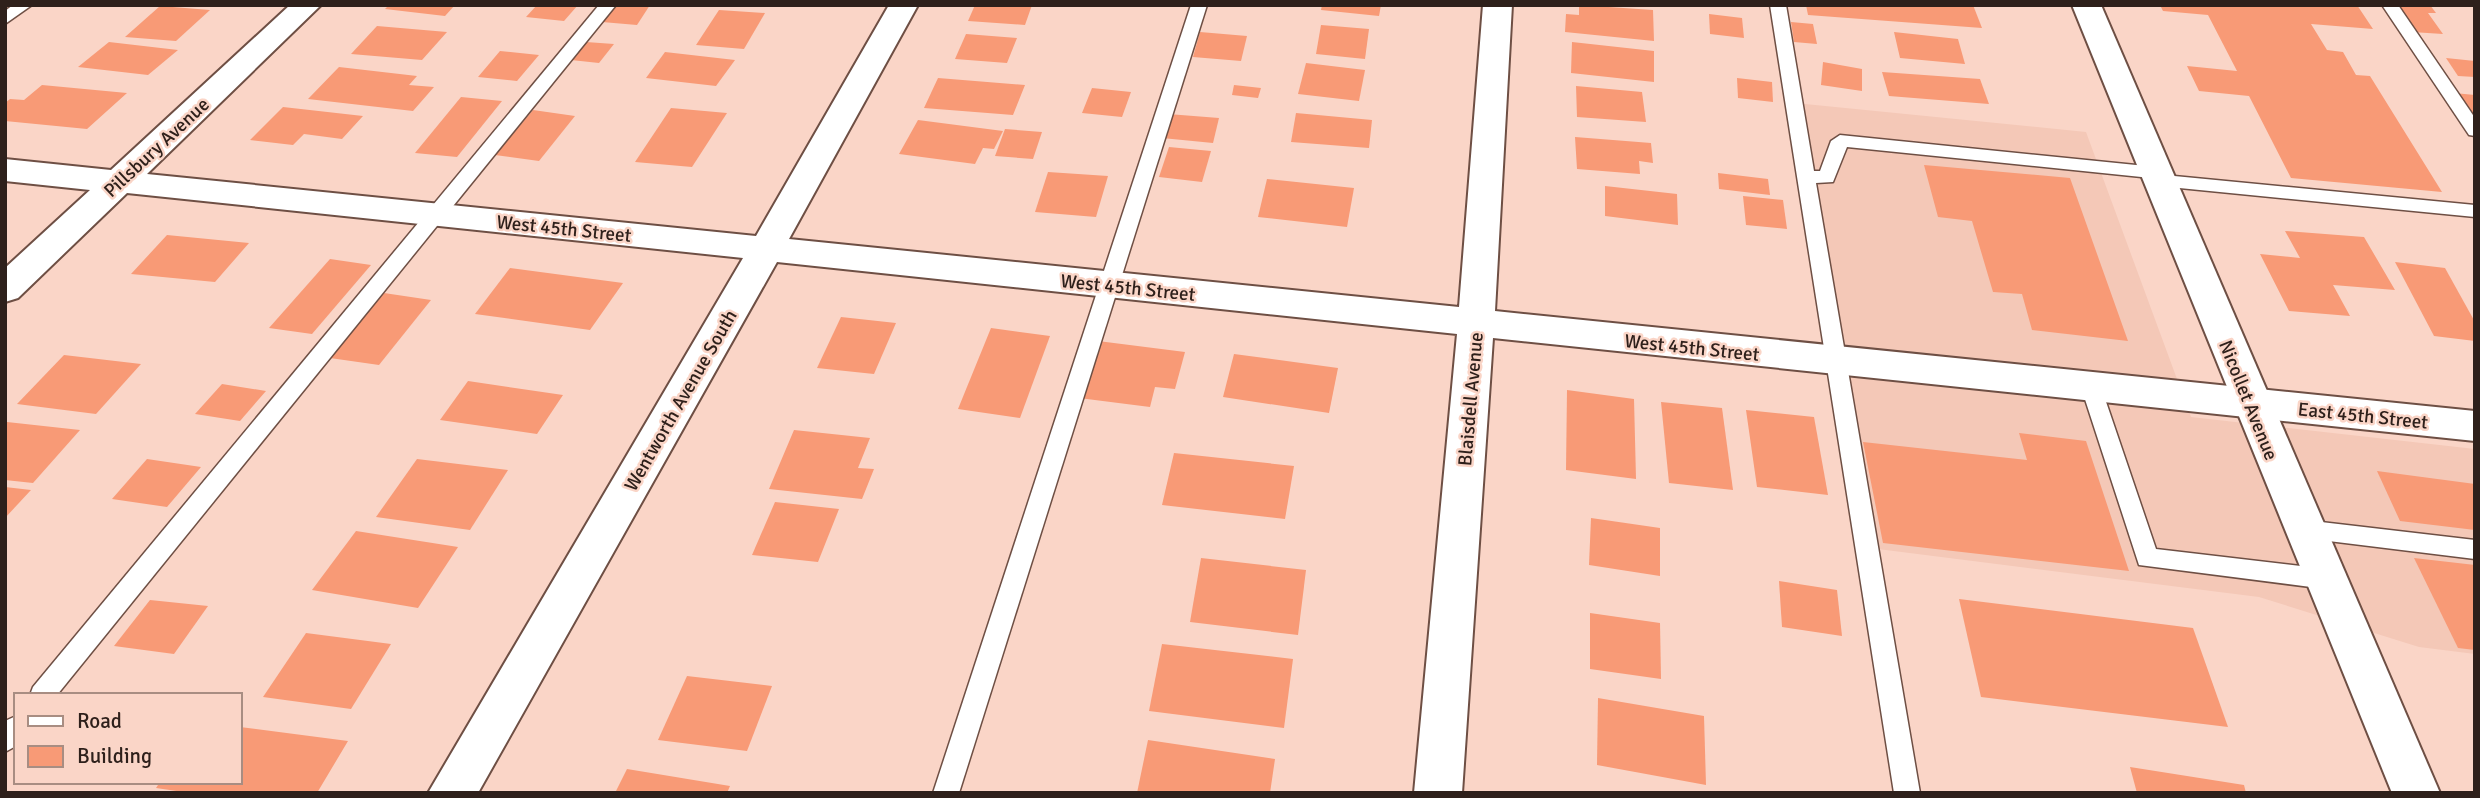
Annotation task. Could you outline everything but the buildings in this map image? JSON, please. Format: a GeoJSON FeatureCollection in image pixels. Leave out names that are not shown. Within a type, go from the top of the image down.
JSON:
{"type":"FeatureCollection","features":[{"type":"Feature","properties":{"kind":"street","name":"Pillsbury Avenue"},"geometry":{"type":"LineString","coordinates":[[5,289],[307,5]]}},
{"type":"Feature","properties":{"kind":"street","name":"Wentworth Avenue South"},"geometry":{"type":"LineString","coordinates":[[452,793],[767,249],[904,5]]}},
{"type":"Feature","properties":{"kind":"street","name":"Blaisdell Avenue"},"geometry":{"type":"LineString","coordinates":[[1438,793],[1476,324],[1498,5]]}},
{"type":"Feature","properties":{"kind":"street","name":"Nicollet Avenue"},"geometry":{"type":"LineString","coordinates":[[2086,5],[2416,793]]}},
{"type":"Feature","properties":{"kind":"street","name":"West 45th Street"},"geometry":{"type":"LineString","coordinates":[[5,170],[2251,403]]}},
{"type":"Feature","properties":{"kind":"street","name":"East 45th Street"},"geometry":{"type":"LineString","coordinates":[[2251,403],[2475,426]]}},
{"type":"Feature","properties":{"kind":"lane"},"geometry":{"type":"LineString","coordinates":[[5,19],[24,5]]}},
{"type":"Feature","properties":{"kind":"lane"},"geometry":{"type":"LineString","coordinates":[[44,693],[608,5]]}},
{"type":"Feature","properties":{"kind":"lane"},"geometry":{"type":"LineString","coordinates":[[946,793],[1199,5]]}},
{"type":"Feature","properties":{"kind":"lane"},"geometry":{"type":"LineString","coordinates":[[1778,5],[1908,793]]}},
{"type":"Feature","properties":{"kind":"lane"},"geometry":{"type":"LineString","coordinates":[[2390,5],[2475,131]]}},
{"type":"Feature","properties":{"kind":"lane"},"geometry":{"type":"LineString","coordinates":[[1807,176],[1827,178],[1840,141],[2475,211]]}},
{"type":"Feature","properties":{"kind":"lane"},"geometry":{"type":"LineString","coordinates":[[2091,387],[2147,558],[2326,579]]}},
{"type":"Feature","properties":{"kind":"lane"},"geometry":{"type":"LineString","coordinates":[[2304,529],[2475,550]]}},
{"type":"Feature","properties":{"kind":"shaded area"},"geometry":{"type":"Polygon","coordinates":[[[1795,103],[2086,132],[2191,417],[2475,449],[2475,654],[2419,647],[2259,597],[1862,547],[1795,103]]]}}]}
